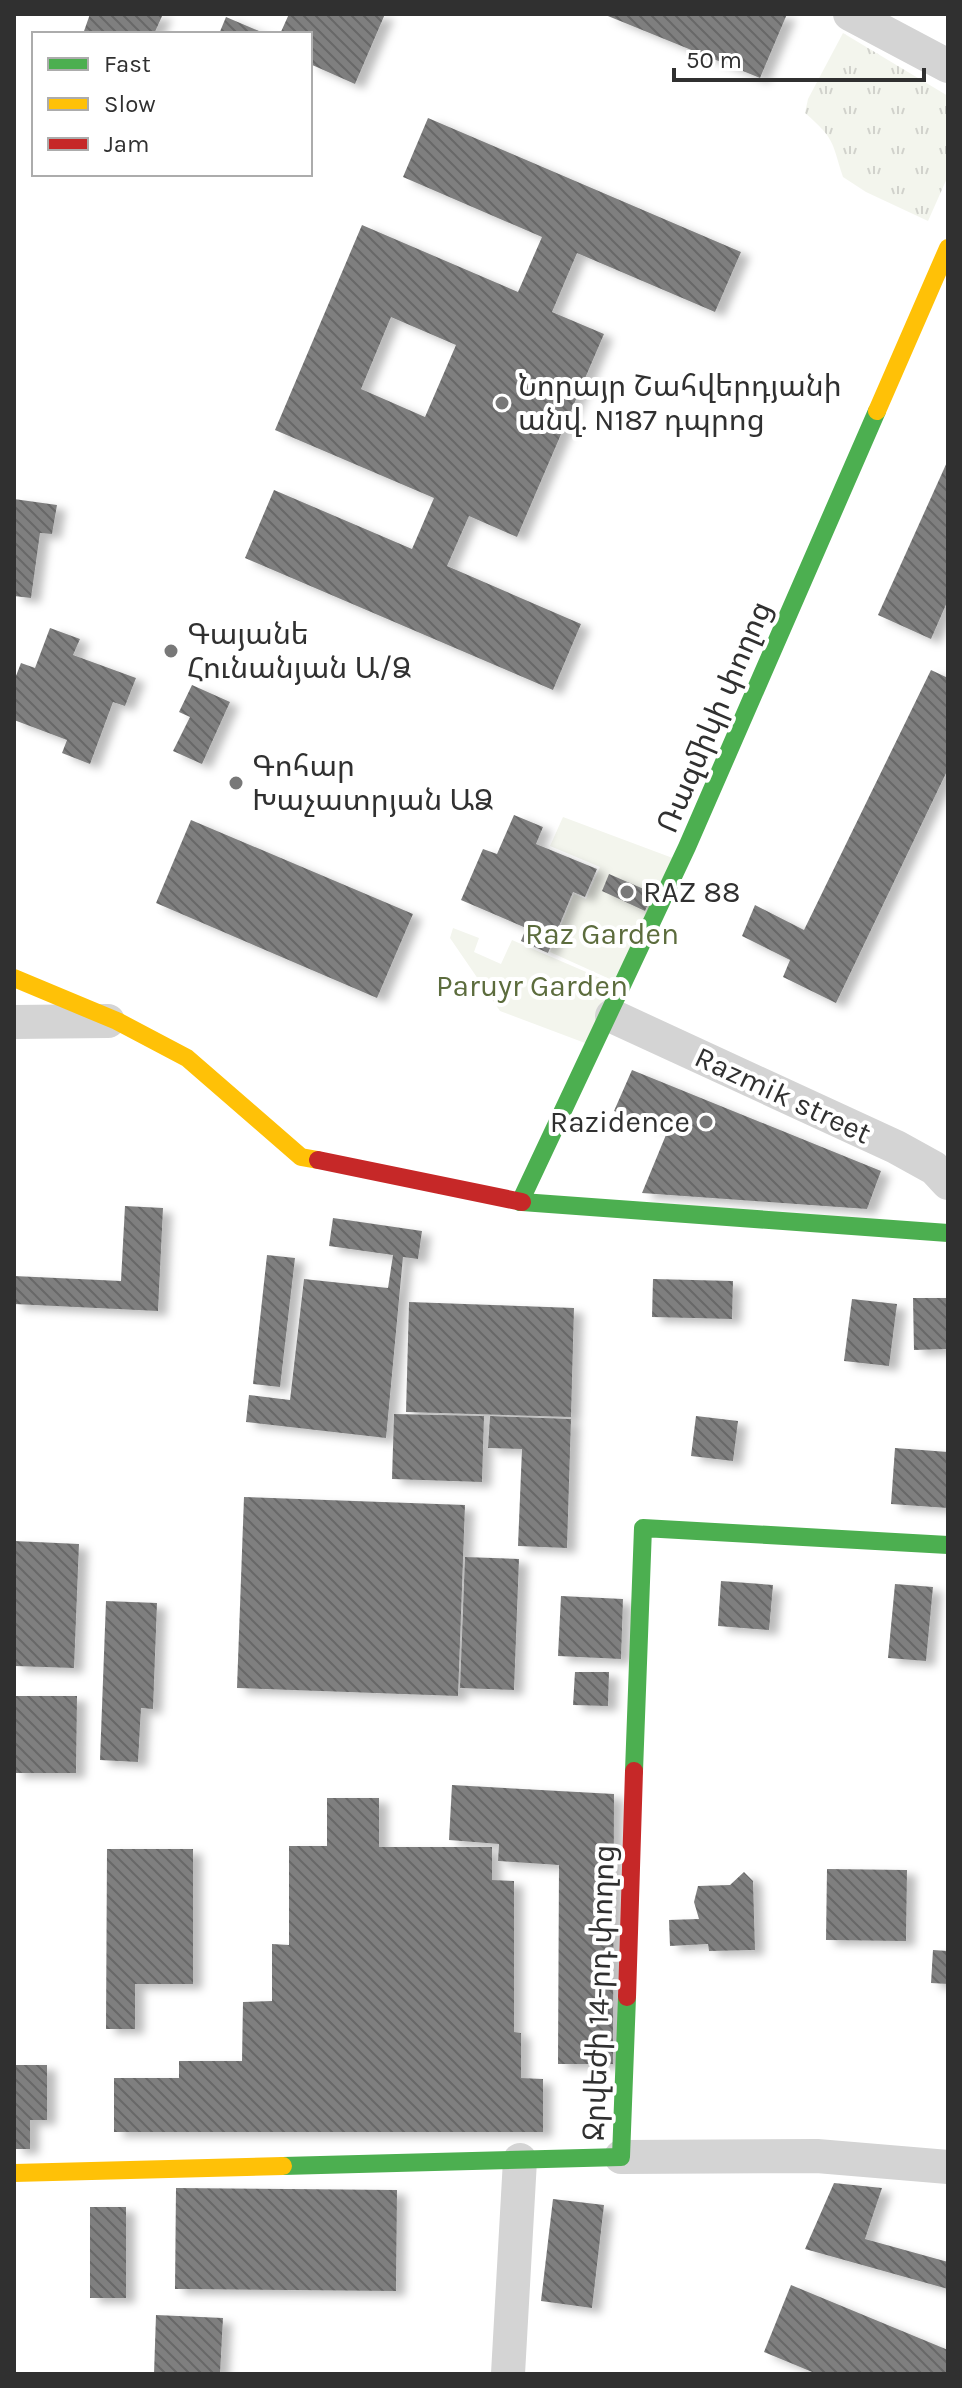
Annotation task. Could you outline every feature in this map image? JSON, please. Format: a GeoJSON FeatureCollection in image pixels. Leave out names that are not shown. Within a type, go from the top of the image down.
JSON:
{"type":"FeatureCollection","features":[{"type":"Feature","properties":{"kind":"street"},"geometry":{"type":"LineString","coordinates":[[850,14],[948,66]]}},
{"type":"Feature","properties":{"kind":"street","name":"Ռազմիկի փողոց"},"geometry":{"type":"LineString","coordinates":[[520,1202],[612,1016],[948,248]]}},
{"type":"Feature","properties":{"kind":"street"},"geometry":{"type":"LineString","coordinates":[[14,978],[117,1021],[187,1058],[301,1157],[520,1202],[948,1233]]}},
{"type":"Feature","properties":{"kind":"street","name":"Razmik street"},"geometry":{"type":"LineString","coordinates":[[612,1016],[896,1147],[934,1168],[948,1183]]}},
{"type":"Feature","properties":{"kind":"street"},"geometry":{"type":"LineString","coordinates":[[14,1022],[117,1021]]}},
{"type":"Feature","properties":{"kind":"street","name":"Ջրվեժի 14-րդ փողոց"},"geometry":{"type":"LineString","coordinates":[[14,2173],[621,2157],[643,1528],[948,1545]]}},
{"type":"Feature","properties":{"kind":"street"},"geometry":{"type":"LineString","coordinates":[[621,2157],[817,2156],[948,2167]]}},
{"type":"Feature","properties":{"kind":"street"},"geometry":{"type":"LineString","coordinates":[[508,2374],[520,2160]]}},
{"type":"Feature","properties":{"kind":"green space"},"geometry":{"type":"Polygon","coordinates":[[[843,33],[948,96],[948,176],[928,221],[866,192],[843,177],[831,141],[805,113],[808,99],[843,33]]]}},
{"type":"Feature","properties":{"kind":"green space","name":"Raz Garden"},"geometry":{"type":"Polygon","coordinates":[[[563,817],[678,860],[623,985],[550,952],[574,894],[586,899],[600,867],[550,846],[563,817]]]}},
{"type":"Feature","properties":{"kind":"green space","name":"Paruyr Garden"},"geometry":{"type":"Polygon","coordinates":[[[453,928],[479,938],[474,952],[501,964],[512,940],[621,987],[593,1046],[500,1011],[450,938],[453,928]]]}},
{"type":"Feature","properties":{"kind":"building"},"geometry":{"type":"Polygon","coordinates":[[[90,14],[163,14],[155,32],[84,32],[90,14]]]}},
{"type":"Feature","properties":{"kind":"building"},"geometry":{"type":"Polygon","coordinates":[[[289,14],[385,14],[355,84],[312,65],[312,32],[281,32],[289,14]]]}},
{"type":"Feature","properties":{"kind":"building"},"geometry":{"type":"Polygon","coordinates":[[[603,14],[787,14],[760,78],[603,14]]]}},
{"type":"Feature","properties":{"kind":"building"},"geometry":{"type":"Polygon","coordinates":[[[226,17],[261,32],[220,32],[226,17]]]}},
{"type":"Feature","properties":{"kind":"building","name":"Նորայր Շահվերդյանի անվ. N187 դպրոց"},"geometry":{"type":"Polygon","coordinates":[[[428,118],[741,252],[715,312],[577,253],[552,312],[604,334],[517,537],[469,516],[447,566],[581,624],[553,690],[245,558],[274,490],[412,549],[434,498],[275,430],[362,225],[518,292],[542,237],[403,177],[428,118]],[[391,317],[361,389],[425,417],[456,345],[391,317]]]}},
{"type":"Feature","properties":{"kind":"building"},"geometry":{"type":"Polygon","coordinates":[[[948,460],[948,600],[931,639],[878,615],[948,460]]]}},
{"type":"Feature","properties":{"kind":"building"},"geometry":{"type":"Polygon","coordinates":[[[14,499],[57,505],[52,534],[40,533],[31,598],[14,596],[14,499]]]}},
{"type":"Feature","properties":{"kind":"building"},"geometry":{"type":"Polygon","coordinates":[[[50,628],[80,639],[73,655],[136,678],[125,706],[113,702],[90,764],[62,753],[67,740],[14,720],[14,681],[21,663],[35,668],[50,628]]]}},
{"type":"Feature","properties":{"kind":"building"},"geometry":{"type":"Polygon","coordinates":[[[931,670],[948,678],[948,769],[836,1003],[783,977],[790,960],[742,936],[755,905],[804,930],[931,670]]]}},
{"type":"Feature","properties":{"kind":"building"},"geometry":{"type":"Polygon","coordinates":[[[192,685],[230,702],[202,764],[173,751],[190,717],[179,712],[192,685]]]}},
{"type":"Feature","properties":{"kind":"building"},"geometry":{"type":"Polygon","coordinates":[[[514,815],[543,827],[536,844],[597,869],[585,897],[573,892],[548,953],[521,941],[526,928],[461,900],[483,849],[497,854],[514,815]]]}},
{"type":"Feature","properties":{"kind":"building"},"geometry":{"type":"Polygon","coordinates":[[[191,820],[413,914],[377,998],[156,903],[191,820]]]}},
{"type":"Feature","properties":{"kind":"building","name":"RAZ 88"},"geometry":{"type":"Polygon","coordinates":[[[609,874],[653,893],[645,911],[602,891],[609,874]]]}},
{"type":"Feature","properties":{"kind":"building"},"geometry":{"type":"Polygon","coordinates":[[[632,1070],[881,1171],[867,1209],[642,1193],[668,1130],[614,1111],[632,1070]]]}},
{"type":"Feature","properties":{"kind":"building"},"geometry":{"type":"Polygon","coordinates":[[[125,1206],[163,1208],[158,1311],[14,1304],[14,1276],[121,1281],[125,1206]]]}},
{"type":"Feature","properties":{"kind":"building"},"geometry":{"type":"Polygon","coordinates":[[[333,1218],[422,1231],[418,1259],[403,1257],[386,1438],[246,1422],[249,1395],[290,1400],[304,1279],[388,1288],[393,1255],[329,1246],[333,1218]]]}},
{"type":"Feature","properties":{"kind":"building"},"geometry":{"type":"Polygon","coordinates":[[[267,1255],[295,1258],[280,1387],[253,1384],[267,1255]]]}},
{"type":"Feature","properties":{"kind":"building"},"geometry":{"type":"Polygon","coordinates":[[[653,1279],[733,1281],[732,1319],[652,1317],[653,1279]]]}},
{"type":"Feature","properties":{"kind":"building"},"geometry":{"type":"Polygon","coordinates":[[[913,1298],[948,1298],[948,1349],[914,1350],[913,1298]]]}},
{"type":"Feature","properties":{"kind":"building"},"geometry":{"type":"Polygon","coordinates":[[[852,1299],[897,1304],[889,1366],[844,1361],[852,1299]]]}},
{"type":"Feature","properties":{"kind":"building"},"geometry":{"type":"Polygon","coordinates":[[[409,1302],[574,1308],[571,1417],[406,1412],[409,1302]]]}},
{"type":"Feature","properties":{"kind":"building"},"geometry":{"type":"Polygon","coordinates":[[[394,1414],[484,1416],[482,1482],[392,1479],[394,1414]]]}},
{"type":"Feature","properties":{"kind":"building"},"geometry":{"type":"Polygon","coordinates":[[[490,1416],[571,1419],[567,1548],[518,1546],[522,1449],[488,1448],[490,1416]]]}},
{"type":"Feature","properties":{"kind":"building"},"geometry":{"type":"Polygon","coordinates":[[[696,1416],[738,1421],[733,1461],[691,1456],[696,1416]]]}},
{"type":"Feature","properties":{"kind":"building"},"geometry":{"type":"Polygon","coordinates":[[[895,1448],[948,1452],[948,1508],[891,1504],[895,1448]]]}},
{"type":"Feature","properties":{"kind":"building"},"geometry":{"type":"Polygon","coordinates":[[[244,1497],[465,1505],[458,1696],[237,1688],[244,1497]]]}},
{"type":"Feature","properties":{"kind":"building"},"geometry":{"type":"Polygon","coordinates":[[[14,1541],[79,1544],[74,1668],[14,1666],[14,1541]]]}},
{"type":"Feature","properties":{"kind":"building"},"geometry":{"type":"Polygon","coordinates":[[[465,1557],[519,1559],[514,1690],[460,1688],[465,1557]]]}},
{"type":"Feature","properties":{"kind":"building"},"geometry":{"type":"Polygon","coordinates":[[[721,1581],[773,1585],[769,1630],[718,1626],[721,1581]]]}},
{"type":"Feature","properties":{"kind":"building"},"geometry":{"type":"Polygon","coordinates":[[[895,1584],[933,1587],[926,1661],[888,1658],[895,1584]]]}},
{"type":"Feature","properties":{"kind":"building"},"geometry":{"type":"Polygon","coordinates":[[[561,1596],[623,1599],[621,1659],[558,1656],[561,1596]]]}},
{"type":"Feature","properties":{"kind":"building"},"geometry":{"type":"Polygon","coordinates":[[[106,1601],[157,1603],[153,1709],[141,1708],[138,1762],[100,1760],[106,1601]]]}},
{"type":"Feature","properties":{"kind":"building"},"geometry":{"type":"Polygon","coordinates":[[[575,1672],[609,1672],[608,1706],[573,1705],[575,1672]]]}},
{"type":"Feature","properties":{"kind":"building"},"geometry":{"type":"Polygon","coordinates":[[[14,1696],[77,1696],[76,1773],[14,1773],[14,1696]]]}},
{"type":"Feature","properties":{"kind":"building"},"geometry":{"type":"Polygon","coordinates":[[[452,1785],[614,1794],[613,2064],[558,2064],[559,1865],[498,1861],[499,1844],[449,1840],[452,1785]]]}},
{"type":"Feature","properties":{"kind":"building"},"geometry":{"type":"Polygon","coordinates":[[[327,1798],[379,1798],[379,1847],[492,1847],[492,1880],[514,1881],[514,2032],[521,2033],[521,2078],[543,2079],[543,2132],[114,2132],[114,2078],[179,2078],[179,2061],[242,2061],[243,2002],[272,2001],[272,1944],[289,1945],[289,1846],[327,1846],[327,1798]]]}},
{"type":"Feature","properties":{"kind":"building"},"geometry":{"type":"Polygon","coordinates":[[[107,1849],[193,1849],[193,1984],[135,1984],[135,2029],[106,2029],[107,1849]]]}},
{"type":"Feature","properties":{"kind":"building"},"geometry":{"type":"Polygon","coordinates":[[[827,1869],[907,1870],[906,1941],[826,1940],[827,1869]]]}},
{"type":"Feature","properties":{"kind":"building"},"geometry":{"type":"Polygon","coordinates":[[[744,1872],[753,1881],[755,1950],[709,1951],[708,1944],[670,1946],[669,1920],[699,1919],[694,1902],[698,1886],[730,1885],[744,1872]]]}},
{"type":"Feature","properties":{"kind":"building"},"geometry":{"type":"Polygon","coordinates":[[[933,1950],[948,1951],[948,1984],[931,1983],[933,1950]]]}},
{"type":"Feature","properties":{"kind":"building"},"geometry":{"type":"Polygon","coordinates":[[[14,2065],[47,2065],[47,2120],[30,2120],[30,2149],[14,2149],[14,2065]]]}},
{"type":"Feature","properties":{"kind":"building"},"geometry":{"type":"Polygon","coordinates":[[[834,2183],[882,2188],[865,2239],[948,2262],[948,2289],[805,2249],[834,2183]]]}},
{"type":"Feature","properties":{"kind":"building"},"geometry":{"type":"Polygon","coordinates":[[[176,2188],[397,2190],[396,2291],[175,2289],[176,2188]]]}},
{"type":"Feature","properties":{"kind":"building"},"geometry":{"type":"Polygon","coordinates":[[[553,2199],[604,2205],[592,2308],[541,2301],[553,2199]]]}},
{"type":"Feature","properties":{"kind":"building"},"geometry":{"type":"Polygon","coordinates":[[[90,2207],[126,2207],[126,2298],[90,2298],[90,2207]]]}},
{"type":"Feature","properties":{"kind":"building"},"geometry":{"type":"Polygon","coordinates":[[[791,2285],[948,2350],[948,2374],[817,2374],[764,2352],[791,2285]]]}},
{"type":"Feature","properties":{"kind":"building"},"geometry":{"type":"Polygon","coordinates":[[[156,2315],[223,2318],[220,2374],[154,2374],[156,2315]]]}},
{"type":"Feature","properties":{"kind":"traffic: fast"},"geometry":{"type":"LineString","coordinates":[[520,1202],[687,847],[877,411]]}},
{"type":"Feature","properties":{"kind":"traffic: fast"},"geometry":{"type":"LineString","coordinates":[[522,1202],[948,1233]]}},
{"type":"Feature","properties":{"kind":"traffic: fast"},"geometry":{"type":"LineString","coordinates":[[634,1771],[643,1528],[948,1545]]}},
{"type":"Feature","properties":{"kind":"traffic: fast"},"geometry":{"type":"LineString","coordinates":[[283,2166],[621,2157],[627,1997]]}},
{"type":"Feature","properties":{"kind":"traffic: slow"},"geometry":{"type":"LineString","coordinates":[[877,411],[948,248]]}},
{"type":"Feature","properties":{"kind":"traffic: slow"},"geometry":{"type":"LineString","coordinates":[[14,978],[117,1021],[187,1058],[301,1157],[318,1160]]}},
{"type":"Feature","properties":{"kind":"traffic: slow"},"geometry":{"type":"LineString","coordinates":[[14,2173],[283,2166]]}},
{"type":"Feature","properties":{"kind":"traffic: jam"},"geometry":{"type":"LineString","coordinates":[[318,1160],[522,1202]]}},
{"type":"Feature","properties":{"kind":"traffic: jam"},"geometry":{"type":"LineString","coordinates":[[627,1997],[634,1771]]}},
{"type":"Feature","properties":{"kind":"place","name":"Նորայր Շահվերդյանի անվ. N187 դպրոց"},"geometry":{"type":"Point","coordinates":[502,403]}},
{"type":"Feature","properties":{"kind":"place","name":"Գայանե Հունանյան Ա/Ձ"},"geometry":{"type":"Point","coordinates":[171,651]}},
{"type":"Feature","properties":{"kind":"place","name":"Գոհար Խաչատրյան ԱՁ"},"geometry":{"type":"Point","coordinates":[236,783]}},
{"type":"Feature","properties":{"kind":"place","name":"RAZ 88"},"geometry":{"type":"Point","coordinates":[627,892]}},
{"type":"Feature","properties":{"kind":"place","name":"Razidence"},"geometry":{"type":"Point","coordinates":[706,1122]}}]}
